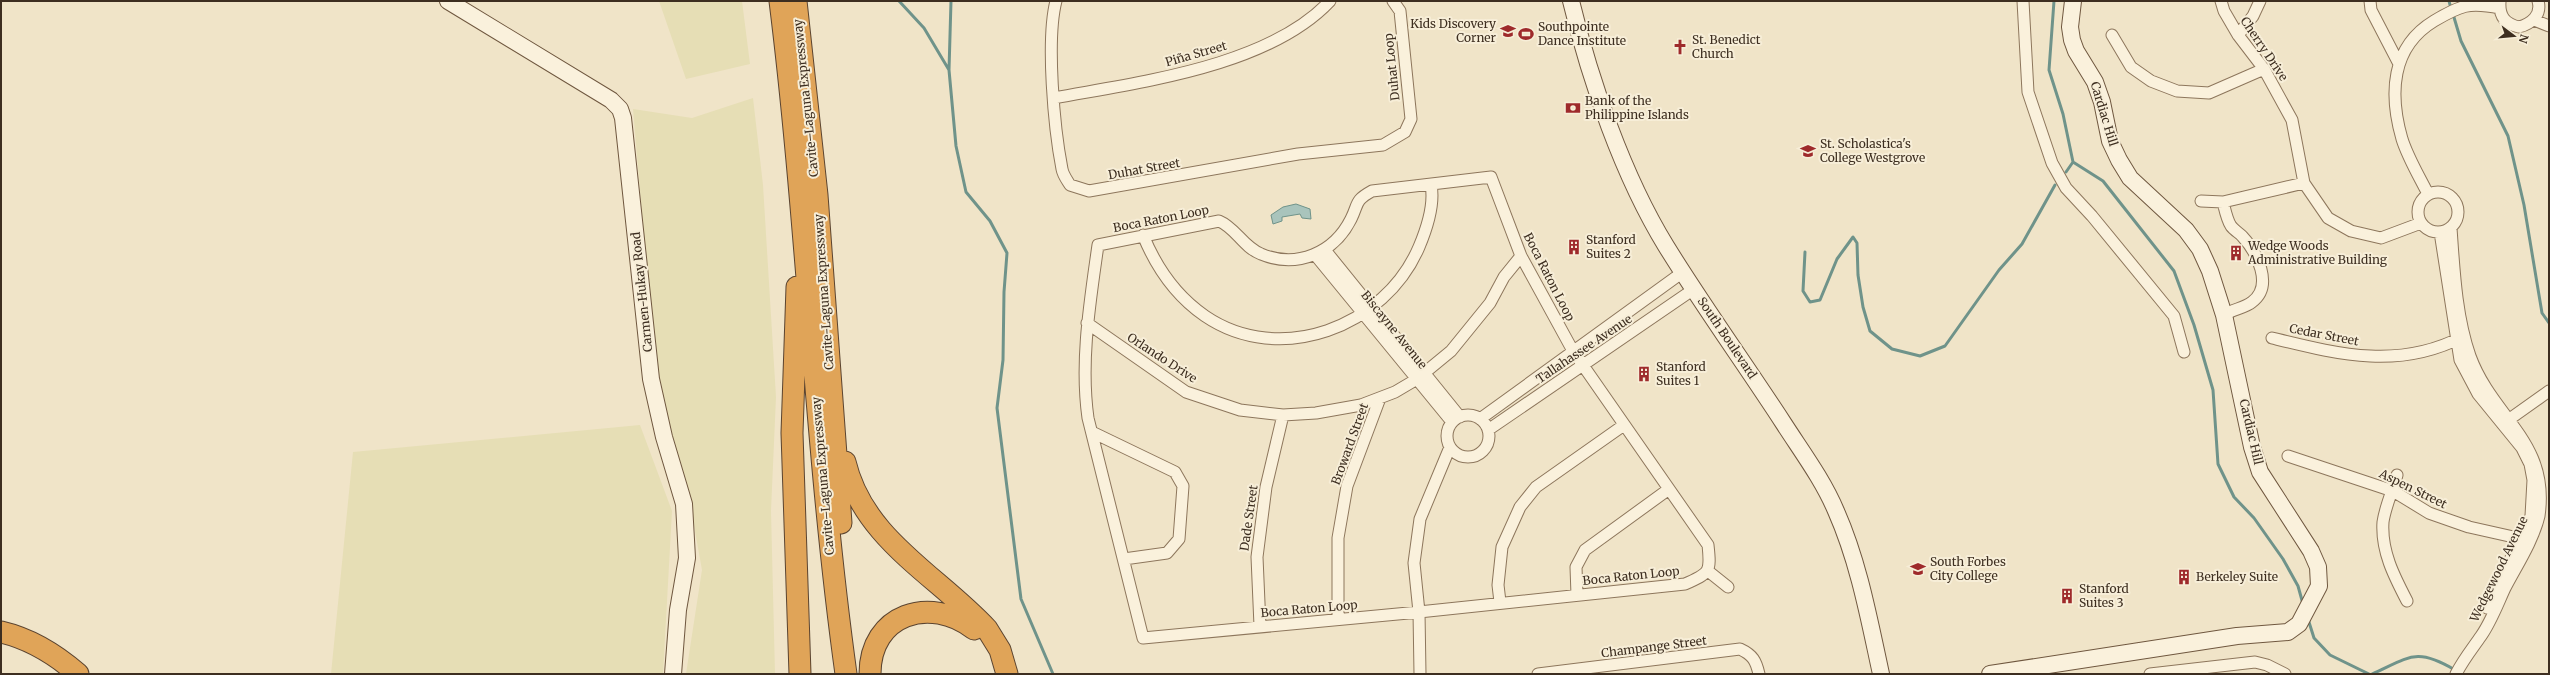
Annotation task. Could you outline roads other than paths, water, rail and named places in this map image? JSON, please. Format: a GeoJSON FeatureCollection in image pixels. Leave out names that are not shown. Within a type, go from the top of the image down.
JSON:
{"type":"FeatureCollection","features":[{"type":"Feature","properties":{"kind":"highway","name":"Cavite–Laguna Expressway"},"geometry":{"type":"LineString","coordinates":[[780,1],[809,195]]}},
{"type":"Feature","properties":{"kind":"highway","name":"Cavite–Laguna Expressway"},"geometry":{"type":"LineString","coordinates":[[796,1],[809,195]]}},
{"type":"Feature","properties":{"kind":"highway","name":"Cavite-Laguna Expressway"},"geometry":{"type":"LineString","coordinates":[[808,277],[809,195]]}},
{"type":"Feature","properties":{"kind":"highway","name":"Cavite-Laguna Expressway"},"geometry":{"type":"LineString","coordinates":[[809,195],[830,388]]}},
{"type":"Feature","properties":{"kind":"highway"},"geometry":{"type":"LineString","coordinates":[[800,674],[792,433],[796,244],[809,195]]}},
{"type":"Feature","properties":{"kind":"highway","name":"Cavite–Laguna Expressway"},"geometry":{"type":"LineString","coordinates":[[808,277],[827,528],[846,674]]}},
{"type":"Feature","properties":{"kind":"highway","name":"Cavite–Laguna Expressway"},"geometry":{"type":"LineString","coordinates":[[830,388],[842,534],[861,674]]}},
{"type":"Feature","properties":{"kind":"highway"},"geometry":{"type":"LineString","coordinates":[[830,388],[849,477],[865,512],[883,534],[987,629],[1000,650],[1007,674]]}},
{"type":"Feature","properties":{"kind":"highway"},"geometry":{"type":"LineString","coordinates":[[870,674],[874,650],[884,633],[899,620],[926,611],[952,615],[974,630],[991,653],[997,674]]}},
{"type":"Feature","properties":{"kind":"highway"},"geometry":{"type":"LineString","coordinates":[[1,632],[19,637],[46,649],[78,674]]}},
{"type":"Feature","properties":{"kind":"highway"},"geometry":{"type":"LineString","coordinates":[[1,641],[30,651],[63,674]]}},
{"type":"Feature","properties":{"kind":"street","name":"Carmen-Hukay Road"},"geometry":{"type":"LineString","coordinates":[[448,1],[611,100],[620,109],[623,118],[651,379],[664,437],[684,504],[687,558],[677,617],[674,674]]}},
{"type":"Feature","properties":{"kind":"street","name":"Duhat Street"},"geometry":{"type":"LineString","coordinates":[[1056,1],[1051,21],[1054,98],[1062,171],[1070,186],[1089,192],[1298,154],[1383,145],[1405,132]]}},
{"type":"Feature","properties":{"kind":"street","name":"Piña Street"},"geometry":{"type":"LineString","coordinates":[[1054,98],[1182,74],[1242,54],[1294,31],[1330,1]]}},
{"type":"Feature","properties":{"kind":"street","name":"Duhat Loop"},"geometry":{"type":"LineString","coordinates":[[1393,1],[1400,11],[1410,119],[1405,132]]}},
{"type":"Feature","properties":{"kind":"street","name":"South Boulevard"},"geometry":{"type":"LineString","coordinates":[[1571,1],[1580,39],[1628,170],[1651,221],[1682,272],[1812,467],[1836,510],[1850,548],[1864,594],[1881,674]]}},
{"type":"Feature","properties":{"kind":"street"},"geometry":{"type":"LineString","coordinates":[[2023,1],[2028,92],[2052,163],[2066,188],[2092,216],[2174,316],[2184,352]]}},
{"type":"Feature","properties":{"kind":"street","name":"Cardiac Hill"},"geometry":{"type":"LineString","coordinates":[[1990,674],[2237,636],[2288,632],[2299,624],[2317,593],[2319,577],[2318,567],[2311,551],[2260,472],[2252,447],[2224,315],[2210,271],[2200,249],[2186,230],[2130,178],[2110,142],[2102,102],[2095,82],[2076,51],[2072,40],[2070,27],[2073,1]]}},
{"type":"Feature","properties":{"kind":"street","name":"Cherry Drive"},"geometry":{"type":"LineString","coordinates":[[2221,1],[2224,11],[2238,35],[2264,69],[2292,120],[2304,183],[2328,218],[2351,231],[2381,238],[2421,223]]}},
{"type":"Feature","properties":{"kind":"street"},"geometry":{"type":"LineString","coordinates":[[2238,35],[2253,16],[2260,1]]}},
{"type":"Feature","properties":{"kind":"street"},"geometry":{"type":"LineString","coordinates":[[2370,1],[2371,10],[2398,62]]}},
{"type":"Feature","properties":{"kind":"street"},"geometry":{"type":"LineString","coordinates":[[2451,228],[2440,232],[2431,231],[2421,223],[2418,209],[2420,202],[2428,194],[2402,139],[2394,90],[2398,62],[2411,40],[2442,16],[2456,8],[2476,4],[2500,5],[2501,15],[2511,25],[2519,27],[2534,20],[2538,13],[2538,1]]}},
{"type":"Feature","properties":{"kind":"street"},"geometry":{"type":"LineString","coordinates":[[2534,20],[2549,26]]}},
{"type":"Feature","properties":{"kind":"street"},"geometry":{"type":"LineString","coordinates":[[2112,35],[2131,67],[2151,81],[2176,91],[2209,93],[2264,69]]}},
{"type":"Feature","properties":{"kind":"street","name":"Boca Raton Loop"},"geometry":{"type":"LineString","coordinates":[[1491,177],[1522,256],[1573,351],[1708,545],[1710,566],[1705,576],[1685,584],[1500,602],[1419,612],[1143,638],[1086,398],[1087,323],[1098,245],[1220,220],[1228,224],[1243,243],[1261,254],[1281,260],[1320,253],[1339,237],[1351,219],[1358,199],[1372,191],[1491,177]]}},
{"type":"Feature","properties":{"kind":"street"},"geometry":{"type":"LineString","coordinates":[[2201,201],[2223,202],[2304,183]]}},
{"type":"Feature","properties":{"kind":"street"},"geometry":{"type":"LineString","coordinates":[[1143,235],[1168,283],[1205,316],[1241,333],[1282,339],[1319,335],[1356,320],[1368,311],[1387,296],[1412,265],[1427,228],[1432,202],[1431,185]]}},
{"type":"Feature","properties":{"kind":"street","name":"Wedgewood Avenue"},"geometry":{"type":"LineString","coordinates":[[2428,194],[2442,191],[2453,198],[2458,212],[2457,220],[2451,228],[2460,338],[2460,360],[2475,387],[2506,422],[2522,448],[2530,464],[2533,480],[2530,516],[2525,539],[2456,674]]}},
{"type":"Feature","properties":{"kind":"street"},"geometry":{"type":"LineString","coordinates":[[2223,202],[2231,226],[2244,237],[2260,267],[2263,279],[2260,294],[2252,303],[2233,308],[2224,315]]}},
{"type":"Feature","properties":{"kind":"street","name":"Wedgewood Avenue"},"geometry":{"type":"LineString","coordinates":[[2440,232],[2460,338]]}},
{"type":"Feature","properties":{"kind":"street","name":"Biscayne Avenue"},"geometry":{"type":"LineString","coordinates":[[1320,253],[1456,419]]}},
{"type":"Feature","properties":{"kind":"street","name":"Orlando Drive"},"geometry":{"type":"LineString","coordinates":[[1087,323],[1186,392],[1240,410],[1283,414],[1316,413],[1360,405],[1380,398],[1421,376],[1451,351],[1490,303],[1504,277],[1522,256]]}},
{"type":"Feature","properties":{"kind":"street","name":"Tallahassee Avenue"},"geometry":{"type":"LineString","coordinates":[[1480,419],[1682,272]]}},
{"type":"Feature","properties":{"kind":"street","name":"Tallahassee Avenue"},"geometry":{"type":"LineString","coordinates":[[1488,430],[1694,288]]}},
{"type":"Feature","properties":{"kind":"street","name":"Cedar Street"},"geometry":{"type":"LineString","coordinates":[[2272,338],[2338,354],[2380,358],[2412,354],[2460,338]]}},
{"type":"Feature","properties":{"kind":"street"},"geometry":{"type":"LineString","coordinates":[[2506,422],[2549,391]]}},
{"type":"Feature","properties":{"kind":"street","name":"Broward Street"},"geometry":{"type":"LineString","coordinates":[[1338,619],[1338,538],[1347,486],[1380,398]]}},
{"type":"Feature","properties":{"kind":"street","name":"Dade Street"},"geometry":{"type":"LineString","coordinates":[[1260,626],[1257,557],[1266,487],[1283,414]]}},
{"type":"Feature","properties":{"kind":"street"},"geometry":{"type":"LineString","coordinates":[[1467,415],[1480,419],[1488,430],[1488,443],[1479,454],[1473,457],[1460,456],[1450,447],[1447,434],[1456,419],[1467,415]]}},
{"type":"Feature","properties":{"kind":"street"},"geometry":{"type":"LineString","coordinates":[[1500,602],[1498,585],[1502,546],[1520,507],[1536,487],[1624,425]]}},
{"type":"Feature","properties":{"kind":"street"},"geometry":{"type":"LineString","coordinates":[[1094,433],[1175,472],[1183,486],[1179,540],[1167,553],[1124,559]]}},
{"type":"Feature","properties":{"kind":"street"},"geometry":{"type":"LineString","coordinates":[[1420,674],[1419,612],[1414,563],[1420,519],[1450,447]]}},
{"type":"Feature","properties":{"kind":"street","name":"Aspen Street"},"geometry":{"type":"LineString","coordinates":[[2288,456],[2393,490],[2429,513],[2469,527],[2525,539]]}},
{"type":"Feature","properties":{"kind":"street"},"geometry":{"type":"LineString","coordinates":[[2397,475],[2384,522],[2386,553],[2391,571],[2407,600]]}},
{"type":"Feature","properties":{"kind":"street"},"geometry":{"type":"LineString","coordinates":[[1577,595],[1576,567],[1585,550],[1668,489]]}},
{"type":"Feature","properties":{"kind":"street"},"geometry":{"type":"LineString","coordinates":[[1708,571],[1728,586]]}},
{"type":"Feature","properties":{"kind":"street","name":"Champange Street"},"geometry":{"type":"LineString","coordinates":[[1538,674],[1740,649],[1753,658],[1759,674]]}},
{"type":"Feature","properties":{"kind":"street"},"geometry":{"type":"LineString","coordinates":[[2150,674],[2255,662],[2267,665],[2285,674]]}},
{"type":"Feature","properties":{"kind":"water"},"geometry":{"type":"Polygon","coordinates":[[[1296,204],[1310,209],[1311,219],[1302,218],[1300,214],[1282,217],[1282,221],[1273,224],[1271,215],[1283,207],[1296,204]]]}},
{"type":"Feature","properties":{"kind":"waterway"},"geometry":{"type":"LineString","coordinates":[[899,1],[924,28],[949,70]]}},
{"type":"Feature","properties":{"kind":"waterway"},"geometry":{"type":"LineString","coordinates":[[951,1],[949,70],[956,146],[966,192],[990,221],[1007,253],[1004,292],[1003,360],[997,408],[1021,599],[1053,674]]}},
{"type":"Feature","properties":{"kind":"waterway"},"geometry":{"type":"LineString","coordinates":[[2054,1],[2049,70],[2063,114],[2073,162],[2103,181],[2174,271],[2194,325],[2213,390],[2218,464],[2234,497],[2254,518],[2283,559],[2298,586],[2303,604]]}},
{"type":"Feature","properties":{"kind":"waterway"},"geometry":{"type":"LineString","coordinates":[[2449,1],[2451,9]]}},
{"type":"Feature","properties":{"kind":"waterway"},"geometry":{"type":"LineString","coordinates":[[2453,14],[2461,41],[2508,136],[2524,205],[2542,313],[2549,323]]}},
{"type":"Feature","properties":{"kind":"waterway"},"geometry":{"type":"LineString","coordinates":[[2066,172],[2073,162]]}},
{"type":"Feature","properties":{"kind":"waterway"},"geometry":{"type":"LineString","coordinates":[[1805,252],[1803,291],[1810,302],[1820,300],[1837,259],[1853,237],[1857,243],[1858,275],[1863,307],[1870,331],[1892,349],[1920,356],[1945,346],[1999,270],[2022,244],[2055,185]]}},
{"type":"Feature","properties":{"kind":"waterway"},"geometry":{"type":"LineString","coordinates":[[2308,619],[2314,638],[2330,655],[2369,674]]}},
{"type":"Feature","properties":{"kind":"waterway"},"geometry":{"type":"LineString","coordinates":[[2372,674],[2405,659],[2413,657],[2431,659],[2455,670]]}},
{"type":"Feature","properties":{"kind":"place","name":"Kids Discovery Corner"},"geometry":{"type":"Point","coordinates":[1508,31]}},
{"type":"Feature","properties":{"kind":"place","name":"Southpointe Dance Institute"},"geometry":{"type":"Point","coordinates":[1526,34]}},
{"type":"Feature","properties":{"kind":"place","name":"St. Benedict Church"},"geometry":{"type":"Point","coordinates":[1680,47]}},
{"type":"Feature","properties":{"kind":"place","name":"Bank of the Philippine Islands"},"geometry":{"type":"Point","coordinates":[1573,108]}},
{"type":"Feature","properties":{"kind":"place","name":"St. Scholastica's College Westgrove"},"geometry":{"type":"Point","coordinates":[1808,151]}},
{"type":"Feature","properties":{"kind":"place","name":"Stanford Suites 2"},"geometry":{"type":"Point","coordinates":[1574,247]}},
{"type":"Feature","properties":{"kind":"place","name":"Wedge Woods Administrative Building"},"geometry":{"type":"Point","coordinates":[2236,253]}},
{"type":"Feature","properties":{"kind":"place","name":"Stanford Suites 1"},"geometry":{"type":"Point","coordinates":[1644,374]}},
{"type":"Feature","properties":{"kind":"place","name":"South Forbes City College"},"geometry":{"type":"Point","coordinates":[1918,569]}},
{"type":"Feature","properties":{"kind":"place","name":"Berkeley Suite"},"geometry":{"type":"Point","coordinates":[2184,577]}},
{"type":"Feature","properties":{"kind":"place","name":"Stanford Suites 3"},"geometry":{"type":"Point","coordinates":[2067,596]}}]}
